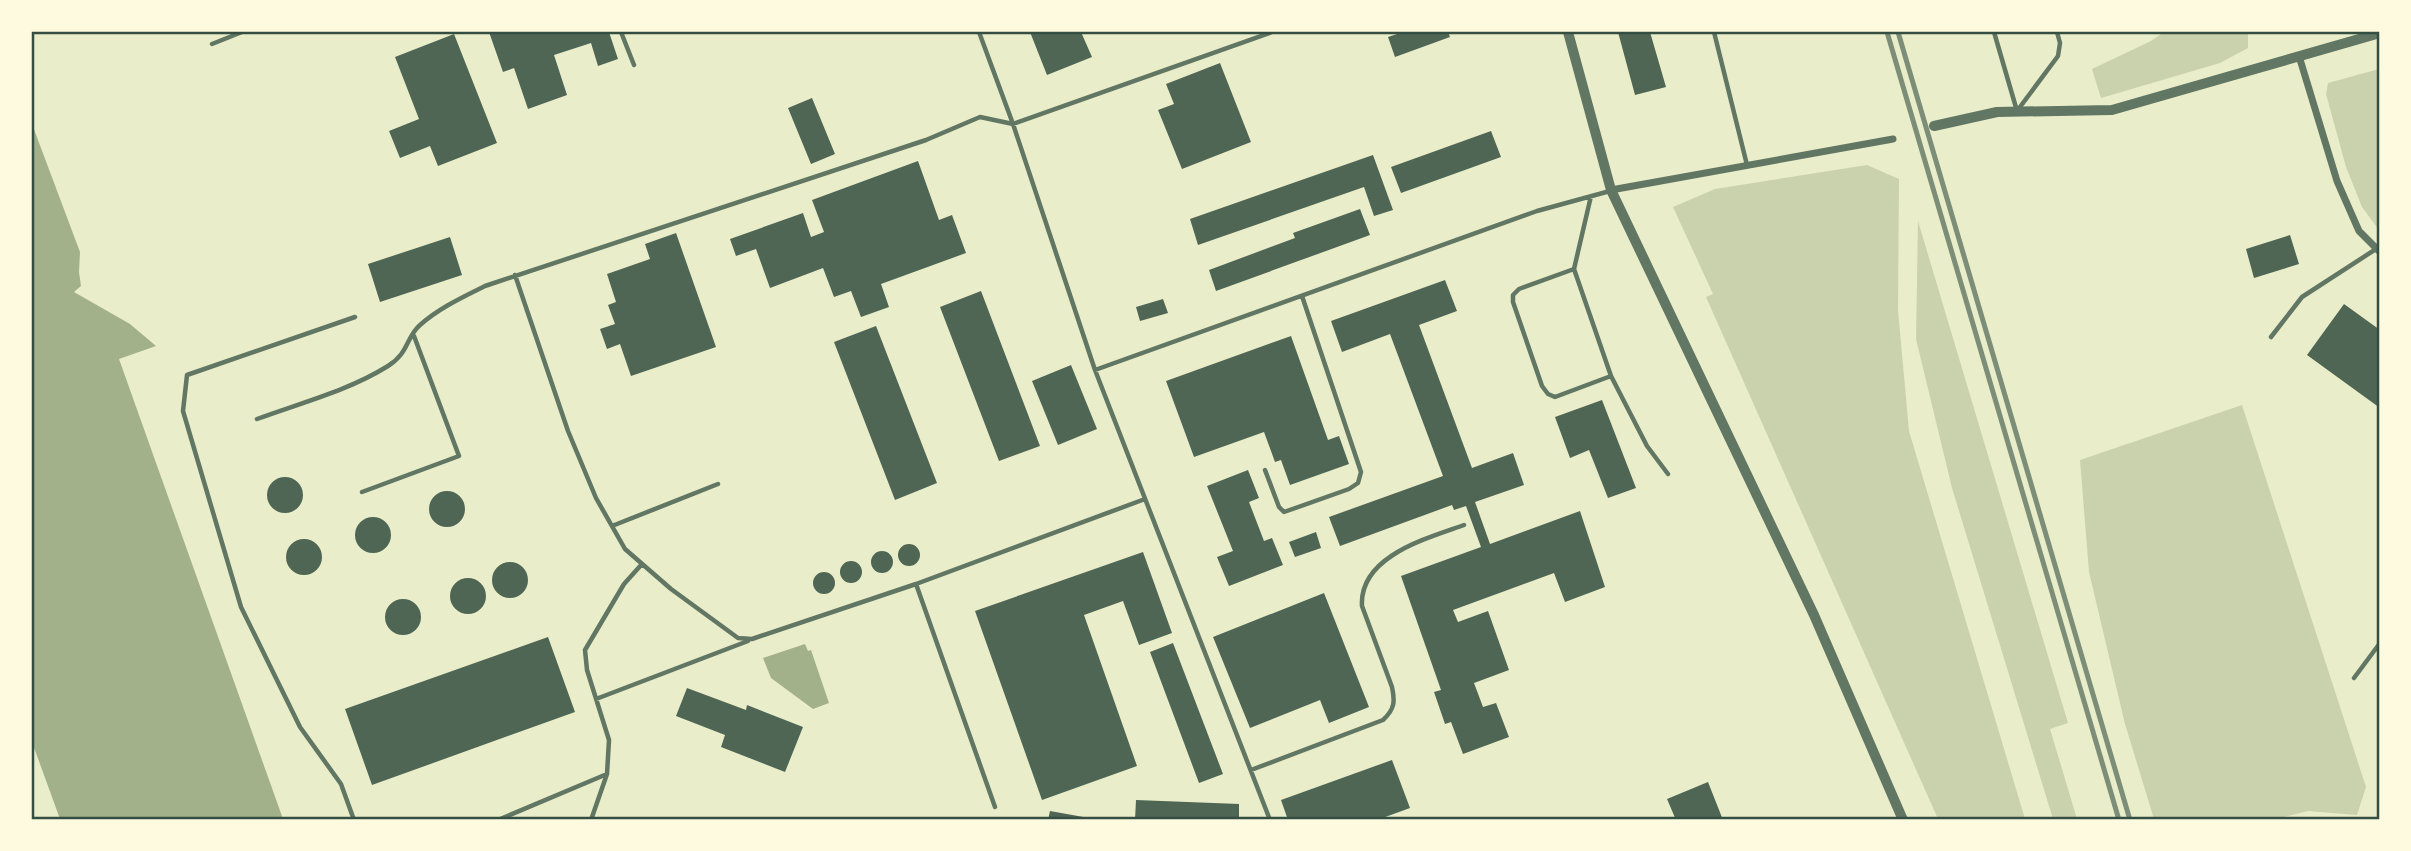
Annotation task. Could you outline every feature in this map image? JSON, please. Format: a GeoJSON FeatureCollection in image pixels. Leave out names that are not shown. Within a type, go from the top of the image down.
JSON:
{"type":"FeatureCollection","features":[{"type":"Feature","properties":{"kind":"street"},"geometry":{"type":"LineString","coordinates":[[1568,32],[1611,190],[1814,615],[1903,820]]}},
{"type":"Feature","properties":{"kind":"street"},"geometry":{"type":"LineString","coordinates":[[1934,126],[1997,112],[2112,110],[2379,33]]}},
{"type":"Feature","properties":{"kind":"street"},"geometry":{"type":"LineString","coordinates":[[2299,56],[2337,181],[2359,232],[2378,250]]}},
{"type":"Feature","properties":{"kind":"street"},"geometry":{"type":"LineString","coordinates":[[1611,190],[1893,139]]}},
{"type":"Feature","properties":{"kind":"lane"},"geometry":{"type":"LineString","coordinates":[[212,44],[242,32]]}},
{"type":"Feature","properties":{"kind":"lane"},"geometry":{"type":"LineString","coordinates":[[621,32],[634,65]]}},
{"type":"Feature","properties":{"kind":"lane"},"geometry":{"type":"LineString","coordinates":[[979,32],[1096,370],[1270,820]]}},
{"type":"Feature","properties":{"kind":"lane"},"geometry":{"type":"LineString","coordinates":[[257,419],[359,381],[389,366],[404,353],[418,326],[447,306],[485,286],[926,140],[980,117],[1013,124],[1272,32]]}},
{"type":"Feature","properties":{"kind":"lane"},"geometry":{"type":"LineString","coordinates":[[1714,32],[1747,166]]}},
{"type":"Feature","properties":{"kind":"lane"},"geometry":{"type":"LineString","coordinates":[[1994,32],[2017,111]]}},
{"type":"Feature","properties":{"kind":"lane"},"geometry":{"type":"LineString","coordinates":[[2017,111],[2058,56],[2060,43],[2057,32]]}},
{"type":"Feature","properties":{"kind":"lane"},"geometry":{"type":"LineString","coordinates":[[1096,370],[1537,211],[1611,190]]}},
{"type":"Feature","properties":{"kind":"lane"},"geometry":{"type":"LineString","coordinates":[[1591,196],[1574,269],[1611,376],[1647,446],[1668,474]]}},
{"type":"Feature","properties":{"kind":"lane"},"geometry":{"type":"LineString","coordinates":[[2271,337],[2302,298],[2378,250]]}},
{"type":"Feature","properties":{"kind":"lane"},"geometry":{"type":"LineString","coordinates":[[1574,269],[1519,289],[1513,295],[1517,314],[1542,386],[1548,394],[1555,397],[1611,376]]}},
{"type":"Feature","properties":{"kind":"lane"},"geometry":{"type":"LineString","coordinates":[[515,275],[568,431],[596,498],[625,549],[671,589],[738,638],[752,639]]}},
{"type":"Feature","properties":{"kind":"lane"},"geometry":{"type":"LineString","coordinates":[[1265,470],[1279,508],[1284,512],[1349,489],[1358,483],[1361,472],[1302,296]]}},
{"type":"Feature","properties":{"kind":"lane"},"geometry":{"type":"LineString","coordinates":[[354,820],[341,784],[300,727],[241,607],[183,411],[187,375],[355,317]]}},
{"type":"Feature","properties":{"kind":"lane"},"geometry":{"type":"LineString","coordinates":[[362,492],[459,456],[414,335]]}},
{"type":"Feature","properties":{"kind":"lane"},"geometry":{"type":"LineString","coordinates":[[612,526],[718,484]]}},
{"type":"Feature","properties":{"kind":"lane"},"geometry":{"type":"LineString","coordinates":[[596,699],[752,639],[916,584],[1145,499]]}},
{"type":"Feature","properties":{"kind":"lane"},"geometry":{"type":"LineString","coordinates":[[1251,770],[1384,720],[1392,712],[1392,687],[1362,606],[1361,594],[1366,583],[1396,552],[1412,543],[1464,525]]}},
{"type":"Feature","properties":{"kind":"lane"},"geometry":{"type":"LineString","coordinates":[[591,820],[607,774],[609,740],[587,670],[585,650],[624,584],[642,564]]}},
{"type":"Feature","properties":{"kind":"lane"},"geometry":{"type":"LineString","coordinates":[[916,584],[995,807]]}},
{"type":"Feature","properties":{"kind":"lane"},"geometry":{"type":"LineString","coordinates":[[2354,678],[2379,643]]}},
{"type":"Feature","properties":{"kind":"lane"},"geometry":{"type":"LineString","coordinates":[[498,820],[607,774]]}},
{"type":"Feature","properties":{"kind":"shaded area"},"geometry":{"type":"Polygon","coordinates":[[[2164,32],[2248,32],[2248,48],[2220,63],[2101,98],[2092,69],[2164,32]]]}},
{"type":"Feature","properties":{"kind":"shaded area"},"geometry":{"type":"Polygon","coordinates":[[[2380,69],[2379,230],[2362,207],[2346,167],[2326,94],[2328,83],[2380,69]]]}},
{"type":"Feature","properties":{"kind":"shaded area"},"geometry":{"type":"Polygon","coordinates":[[[32,124],[80,252],[81,286],[74,292],[130,324],[156,346],[119,359],[283,819],[60,819],[32,742],[32,124]]]}},
{"type":"Feature","properties":{"kind":"shaded area"},"geometry":{"type":"Polygon","coordinates":[[[1867,165],[1899,179],[1898,310],[1909,431],[2025,819],[1938,819],[1706,297],[1713,294],[1673,207],[1715,189],[1867,165]]]}},
{"type":"Feature","properties":{"kind":"shaded area"},"geometry":{"type":"Polygon","coordinates":[[[1918,221],[2068,723],[2050,729],[2077,819],[2053,819],[1952,488],[1916,339],[1918,221]]]}},
{"type":"Feature","properties":{"kind":"shaded area"},"geometry":{"type":"Polygon","coordinates":[[[2242,405],[2366,787],[2357,815],[2308,811],[2276,819],[2154,819],[2125,724],[2089,572],[2080,460],[2242,405]]]}},
{"type":"Feature","properties":{"kind":"shaded area"},"geometry":{"type":"Polygon","coordinates":[[[805,644],[808,651],[811,650],[829,703],[813,709],[771,678],[763,658],[805,644]]]}},
{"type":"Feature","properties":{"kind":"building"},"geometry":{"type":"Polygon","coordinates":[[[489,32],[609,32],[618,59],[598,66],[591,43],[554,55],[567,95],[528,109],[514,68],[503,72],[489,32]]]}},
{"type":"Feature","properties":{"kind":"building"},"geometry":{"type":"Polygon","coordinates":[[[1030,32],[1081,32],[1092,57],[1047,75],[1030,32]]]}},
{"type":"Feature","properties":{"kind":"building"},"geometry":{"type":"Polygon","coordinates":[[[1403,32],[1448,32],[1450,37],[1395,57],[1388,37],[1403,32]]]}},
{"type":"Feature","properties":{"kind":"building"},"geometry":{"type":"Polygon","coordinates":[[[1618,32],[1650,32],[1666,87],[1635,95],[1618,32]]]}},
{"type":"Feature","properties":{"kind":"building"},"geometry":{"type":"Polygon","coordinates":[[[454,34],[497,143],[438,166],[430,146],[400,158],[389,131],[419,119],[395,57],[454,34]]]}},
{"type":"Feature","properties":{"kind":"building"},"geometry":{"type":"Polygon","coordinates":[[[1220,63],[1251,142],[1182,169],[1158,110],[1174,104],[1166,84],[1220,63]]]}},
{"type":"Feature","properties":{"kind":"building"},"geometry":{"type":"Polygon","coordinates":[[[812,98],[835,154],[811,164],[788,108],[812,98]]]}},
{"type":"Feature","properties":{"kind":"building"},"geometry":{"type":"Polygon","coordinates":[[[1491,131],[1501,157],[1401,193],[1391,167],[1491,131]]]}},
{"type":"Feature","properties":{"kind":"building"},"geometry":{"type":"Polygon","coordinates":[[[1373,155],[1393,210],[1374,216],[1364,187],[1198,245],[1190,219],[1373,155]]]}},
{"type":"Feature","properties":{"kind":"building"},"geometry":{"type":"Polygon","coordinates":[[[918,161],[939,220],[952,215],[966,253],[881,284],[889,307],[861,317],[851,291],[834,297],[823,268],[770,288],[756,249],[736,256],[730,239],[803,213],[811,237],[824,232],[812,200],[918,161]]]}},
{"type":"Feature","properties":{"kind":"building"},"geometry":{"type":"Polygon","coordinates":[[[1360,209],[1370,235],[1216,291],[1209,270],[1295,238],[1293,233],[1360,209]]]}},
{"type":"Feature","properties":{"kind":"building"},"geometry":{"type":"Polygon","coordinates":[[[676,233],[716,347],[631,376],[620,344],[607,349],[600,329],[615,324],[608,305],[616,302],[607,274],[650,259],[645,244],[676,233]]]}},
{"type":"Feature","properties":{"kind":"building"},"geometry":{"type":"Polygon","coordinates":[[[2290,235],[2299,264],[2254,278],[2246,249],[2290,235]]]}},
{"type":"Feature","properties":{"kind":"building"},"geometry":{"type":"Polygon","coordinates":[[[450,237],[462,275],[380,302],[368,264],[450,237]]]}},
{"type":"Feature","properties":{"kind":"building"},"geometry":{"type":"Polygon","coordinates":[[[1445,280],[1457,311],[1419,325],[1472,468],[1513,453],[1524,485],[1475,502],[1490,544],[1580,511],[1605,587],[1565,602],[1554,573],[1453,610],[1458,622],[1488,611],[1509,670],[1474,683],[1483,707],[1496,703],[1509,737],[1463,754],[1451,722],[1445,724],[1434,692],[1441,690],[1401,576],[1481,547],[1466,506],[1454,510],[1452,505],[1340,546],[1329,517],[1443,476],[1390,334],[1342,352],[1331,321],[1445,280]]]}},
{"type":"Feature","properties":{"kind":"building"},"geometry":{"type":"Polygon","coordinates":[[[981,291],[1040,446],[999,461],[940,307],[981,291]]]}},
{"type":"Feature","properties":{"kind":"building"},"geometry":{"type":"Polygon","coordinates":[[[1163,299],[1168,313],[1140,321],[1136,307],[1163,299]]]}},
{"type":"Feature","properties":{"kind":"building"},"geometry":{"type":"Polygon","coordinates":[[[2344,304],[2380,330],[2380,408],[2307,355],[2344,304]]]}},
{"type":"Feature","properties":{"kind":"building"},"geometry":{"type":"Polygon","coordinates":[[[876,326],[937,483],[895,500],[834,342],[876,326]]]}},
{"type":"Feature","properties":{"kind":"building"},"geometry":{"type":"Polygon","coordinates":[[[1291,336],[1328,440],[1339,436],[1349,464],[1290,485],[1281,460],[1275,462],[1264,432],[1194,457],[1166,381],[1291,336]]]}},
{"type":"Feature","properties":{"kind":"building"},"geometry":{"type":"Polygon","coordinates":[[[1071,365],[1097,429],[1058,445],[1032,381],[1071,365]]]}},
{"type":"Feature","properties":{"kind":"building"},"geometry":{"type":"Polygon","coordinates":[[[1602,400],[1636,488],[1608,498],[1589,450],[1570,458],[1555,417],[1602,400]]]}},
{"type":"Feature","properties":{"kind":"building"},"geometry":{"type":"Polygon","coordinates":[[[1248,470],[1259,498],[1249,502],[1264,541],[1272,538],[1283,565],[1229,586],[1217,557],[1233,551],[1207,486],[1248,470]]]}},
{"type":"Feature","properties":{"kind":"building"},"geometry":{"type":"Polygon","coordinates":[[[285,477],[297,483],[303,495],[297,507],[285,513],[273,507],[267,495],[273,483],[285,477]]]}},
{"type":"Feature","properties":{"kind":"building"},"geometry":{"type":"Polygon","coordinates":[[[447,491],[459,497],[465,509],[459,521],[447,527],[435,521],[429,509],[435,497],[447,491]]]}},
{"type":"Feature","properties":{"kind":"building"},"geometry":{"type":"Polygon","coordinates":[[[373,517],[385,523],[391,535],[385,547],[373,553],[361,547],[355,535],[361,523],[373,517]]]}},
{"type":"Feature","properties":{"kind":"building"},"geometry":{"type":"Polygon","coordinates":[[[1316,532],[1321,548],[1295,557],[1289,542],[1316,532]]]}},
{"type":"Feature","properties":{"kind":"building"},"geometry":{"type":"Polygon","coordinates":[[[304,539],[316,545],[322,557],[316,569],[304,575],[292,569],[286,557],[292,545],[304,539]]]}},
{"type":"Feature","properties":{"kind":"building"},"geometry":{"type":"Polygon","coordinates":[[[905,544],[913,544],[920,551],[920,559],[913,566],[905,566],[898,559],[898,551],[905,544]]]}},
{"type":"Feature","properties":{"kind":"building"},"geometry":{"type":"Polygon","coordinates":[[[878,551],[886,551],[893,558],[893,566],[886,573],[878,573],[871,566],[871,558],[878,551]]]}},
{"type":"Feature","properties":{"kind":"building"},"geometry":{"type":"Polygon","coordinates":[[[1143,552],[1172,633],[1139,645],[1123,601],[1084,615],[1137,766],[1042,800],[975,611],[1143,552]]]}},
{"type":"Feature","properties":{"kind":"building"},"geometry":{"type":"Polygon","coordinates":[[[847,561],[855,561],[862,568],[862,576],[855,583],[847,583],[840,576],[840,568],[847,561]]]}},
{"type":"Feature","properties":{"kind":"building"},"geometry":{"type":"Polygon","coordinates":[[[510,562],[522,568],[528,580],[522,592],[510,598],[498,592],[492,580],[498,568],[510,562]]]}},
{"type":"Feature","properties":{"kind":"building"},"geometry":{"type":"Polygon","coordinates":[[[820,572],[828,572],[835,579],[835,587],[828,594],[820,594],[813,587],[813,579],[820,572]]]}},
{"type":"Feature","properties":{"kind":"building"},"geometry":{"type":"Polygon","coordinates":[[[468,578],[480,584],[486,596],[480,608],[468,614],[456,608],[450,596],[456,584],[468,578]]]}},
{"type":"Feature","properties":{"kind":"building"},"geometry":{"type":"Polygon","coordinates":[[[1324,593],[1369,707],[1329,723],[1320,700],[1250,728],[1213,637],[1324,593]]]}},
{"type":"Feature","properties":{"kind":"building"},"geometry":{"type":"Polygon","coordinates":[[[403,599],[415,605],[421,617],[415,629],[403,635],[391,629],[385,617],[391,605],[403,599]]]}},
{"type":"Feature","properties":{"kind":"building"},"geometry":{"type":"Polygon","coordinates":[[[548,637],[575,712],[372,785],[345,709],[548,637]]]}},
{"type":"Feature","properties":{"kind":"building"},"geometry":{"type":"Polygon","coordinates":[[[1173,643],[1223,774],[1199,783],[1150,652],[1173,643]]]}},
{"type":"Feature","properties":{"kind":"building"},"geometry":{"type":"Polygon","coordinates":[[[687,688],[746,710],[747,705],[803,727],[785,772],[721,747],[725,735],[676,716],[687,688]]]}},
{"type":"Feature","properties":{"kind":"building"},"geometry":{"type":"Polygon","coordinates":[[[1392,760],[1410,808],[1377,820],[1288,820],[1281,800],[1392,760]]]}},
{"type":"Feature","properties":{"kind":"building"},"geometry":{"type":"Polygon","coordinates":[[[1708,782],[1723,820],[1676,820],[1667,799],[1708,782]]]}},
{"type":"Feature","properties":{"kind":"building"},"geometry":{"type":"Polygon","coordinates":[[[1136,800],[1239,804],[1239,820],[1135,820],[1136,800]]]}},
{"type":"Feature","properties":{"kind":"building"},"geometry":{"type":"Polygon","coordinates":[[[1050,811],[1089,818],[1089,820],[1048,820],[1050,811]]]}},
{"type":"Feature","properties":{"kind":"railway"},"geometry":{"type":"LineString","coordinates":[[1887,32],[2119,820]]}},
{"type":"Feature","properties":{"kind":"railway"},"geometry":{"type":"LineString","coordinates":[[1898,32],[2130,820]]}}]}
